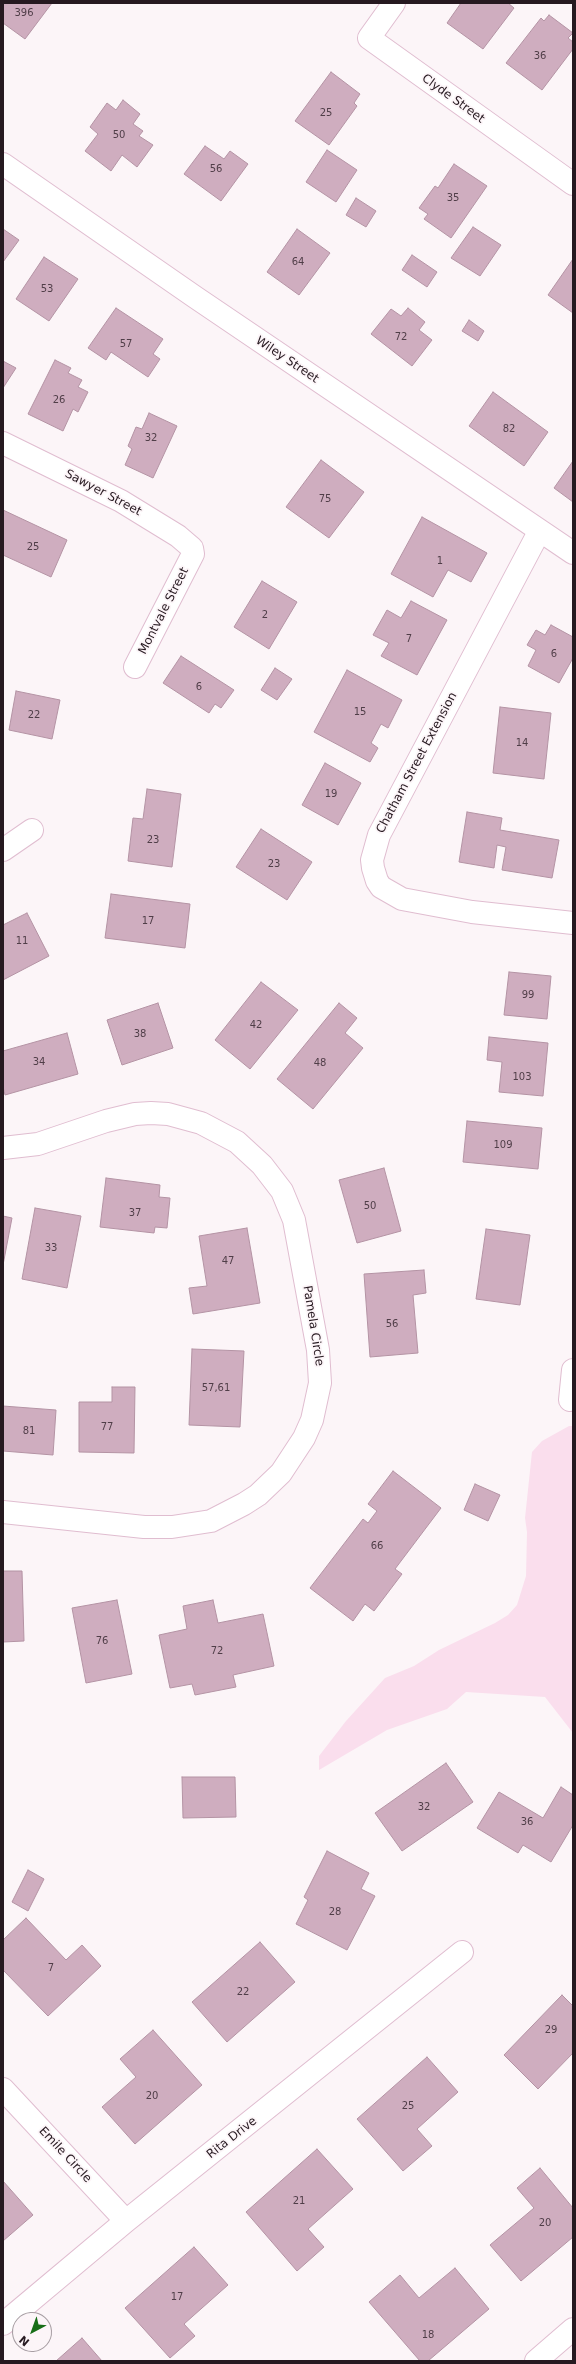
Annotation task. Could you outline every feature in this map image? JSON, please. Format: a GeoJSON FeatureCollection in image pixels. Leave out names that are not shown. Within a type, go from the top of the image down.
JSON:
{"type":"FeatureCollection","features":[{"type":"Feature","properties":{"kind":"street","name":"Clyde Street"},"geometry":{"type":"LineString","coordinates":[[394,3],[369,38],[573,184]]}},
{"type":"Feature","properties":{"kind":"street","name":"Wiley Street"},"geometry":{"type":"LineString","coordinates":[[3,164],[539,532],[573,553]]}},
{"type":"Feature","properties":{"kind":"street","name":"Sawyer Street"},"geometry":{"type":"LineString","coordinates":[[3,443],[121,501],[184,540],[192,548],[193,554]]}},
{"type":"Feature","properties":{"kind":"street","name":"Chatham Street Extension"},"geometry":{"type":"LineString","coordinates":[[539,532],[379,835],[372,860],[376,881],[381,887],[402,899],[472,912],[573,923]]}},
{"type":"Feature","properties":{"kind":"street","name":"Montvale Street"},"geometry":{"type":"LineString","coordinates":[[135,667],[193,554]]}},
{"type":"Feature","properties":{"kind":"street"},"geometry":{"type":"LineString","coordinates":[[3,850],[32,830]]}},
{"type":"Feature","properties":{"kind":"street","name":"Pamela Circle"},"geometry":{"type":"LineString","coordinates":[[3,1148],[38,1144],[113,1119],[135,1114],[151,1113],[176,1116],[201,1123],[237,1142],[262,1165],[282,1191],[294,1220],[318,1350],[320,1382],[312,1420],[304,1438],[280,1473],[258,1495],[244,1504],[211,1520],[172,1527],[144,1527],[3,1512]]}},
{"type":"Feature","properties":{"kind":"street"},"geometry":{"type":"LineString","coordinates":[[570,1400],[573,1370]]}},
{"type":"Feature","properties":{"kind":"street","name":"Rita Drive"},"geometry":{"type":"LineString","coordinates":[[3,2324],[126,2221],[462,1952]]}},
{"type":"Feature","properties":{"kind":"street","name":"Emile Circle"},"geometry":{"type":"LineString","coordinates":[[3,2089],[126,2221]]}},
{"type":"Feature","properties":{"kind":"street"},"geometry":{"type":"LineString","coordinates":[[536,2361],[573,2329]]}},
{"type":"Feature","properties":{"kind":"shaded area"},"geometry":{"type":"Polygon","coordinates":[[[569,1426],[573,1426],[573,1733],[545,1697],[466,1692],[447,1709],[387,1730],[319,1770],[319,1756],[346,1721],[385,1678],[414,1666],[439,1650],[495,1623],[508,1615],[517,1605],[526,1576],[527,1532],[525,1518],[532,1452],[542,1441],[569,1426]]]}},
{"type":"Feature","properties":{"kind":"building"},"geometry":{"type":"Polygon","coordinates":[[[3,3],[52,3],[25,39],[3,23],[3,3]]]}},
{"type":"Feature","properties":{"kind":"building"},"geometry":{"type":"Polygon","coordinates":[[[461,3],[508,3],[514,8],[483,49],[447,23],[461,3]]]}},
{"type":"Feature","properties":{"kind":"building"},"geometry":{"type":"Polygon","coordinates":[[[549,15],[573,33],[568,38],[573,42],[573,49],[542,90],[506,63],[541,18],[544,21],[549,15]]]}},
{"type":"Feature","properties":{"kind":"building"},"geometry":{"type":"Polygon","coordinates":[[[331,72],[360,94],[354,103],[357,106],[329,145],[295,121],[331,72]]]}},
{"type":"Feature","properties":{"kind":"building"},"geometry":{"type":"Polygon","coordinates":[[[123,100],[140,114],[133,124],[143,131],[139,136],[153,145],[137,167],[122,155],[111,171],[85,151],[98,134],[90,127],[107,103],[116,110],[123,100]]]}},
{"type":"Feature","properties":{"kind":"building"},"geometry":{"type":"Polygon","coordinates":[[[205,146],[224,159],[230,151],[248,164],[221,201],[184,174],[205,146]]]}},
{"type":"Feature","properties":{"kind":"building"},"geometry":{"type":"Polygon","coordinates":[[[327,150],[357,170],[336,202],[306,182],[327,150]]]}},
{"type":"Feature","properties":{"kind":"building"},"geometry":{"type":"Polygon","coordinates":[[[454,164],[487,186],[451,238],[424,219],[428,214],[419,208],[435,186],[438,188],[454,164]]]}},
{"type":"Feature","properties":{"kind":"building"},"geometry":{"type":"Polygon","coordinates":[[[356,198],[376,211],[366,227],[346,215],[356,198]]]}},
{"type":"Feature","properties":{"kind":"building"},"geometry":{"type":"Polygon","coordinates":[[[473,227],[501,245],[480,276],[451,258],[473,227]]]}},
{"type":"Feature","properties":{"kind":"building"},"geometry":{"type":"Polygon","coordinates":[[[3,229],[19,240],[3,262],[3,229]]]}},
{"type":"Feature","properties":{"kind":"building"},"geometry":{"type":"Polygon","coordinates":[[[297,229],[330,253],[299,295],[267,272],[297,229]]]}},
{"type":"Feature","properties":{"kind":"building"},"geometry":{"type":"Polygon","coordinates":[[[412,255],[437,272],[427,287],[402,270],[412,255]]]}},
{"type":"Feature","properties":{"kind":"building"},"geometry":{"type":"Polygon","coordinates":[[[44,257],[78,279],[49,321],[16,299],[44,257]]]}},
{"type":"Feature","properties":{"kind":"building"},"geometry":{"type":"Polygon","coordinates":[[[573,259],[573,313],[548,295],[573,259]]]}},
{"type":"Feature","properties":{"kind":"building"},"geometry":{"type":"Polygon","coordinates":[[[116,308],[163,339],[153,354],[160,359],[148,377],[111,352],[106,360],[88,348],[116,308]]]}},
{"type":"Feature","properties":{"kind":"building"},"geometry":{"type":"Polygon","coordinates":[[[408,308],[425,322],[419,330],[432,340],[412,366],[371,334],[391,309],[401,316],[408,308]]]}},
{"type":"Feature","properties":{"kind":"building"},"geometry":{"type":"Polygon","coordinates":[[[469,320],[484,331],[478,341],[462,331],[469,320]]]}},
{"type":"Feature","properties":{"kind":"building"},"geometry":{"type":"Polygon","coordinates":[[[55,360],[71,368],[68,373],[82,380],[78,387],[88,392],[78,412],[73,409],[63,431],[28,414],[55,360]]]}},
{"type":"Feature","properties":{"kind":"building"},"geometry":{"type":"Polygon","coordinates":[[[3,361],[16,368],[3,388],[3,361]]]}},
{"type":"Feature","properties":{"kind":"building"},"geometry":{"type":"Polygon","coordinates":[[[493,392],[548,432],[524,466],[469,426],[493,392]]]}},
{"type":"Feature","properties":{"kind":"building"},"geometry":{"type":"Polygon","coordinates":[[[149,413],[177,426],[153,478],[125,465],[132,449],[128,446],[136,427],[142,429],[149,413]]]}},
{"type":"Feature","properties":{"kind":"building"},"geometry":{"type":"Polygon","coordinates":[[[321,460],[364,492],[329,538],[286,507],[321,460]]]}},
{"type":"Feature","properties":{"kind":"building"},"geometry":{"type":"Polygon","coordinates":[[[573,461],[573,502],[554,488],[573,461]]]}},
{"type":"Feature","properties":{"kind":"building"},"geometry":{"type":"Polygon","coordinates":[[[3,510],[67,540],[51,577],[3,555],[3,510]]]}},
{"type":"Feature","properties":{"kind":"building"},"geometry":{"type":"Polygon","coordinates":[[[422,517],[487,553],[471,582],[448,570],[433,597],[391,574],[422,517]]]}},
{"type":"Feature","properties":{"kind":"building"},"geometry":{"type":"Polygon","coordinates":[[[262,581],[297,602],[269,649],[234,627],[262,581]]]}},
{"type":"Feature","properties":{"kind":"building"},"geometry":{"type":"Polygon","coordinates":[[[411,601],[447,620],[417,675],[381,656],[389,643],[373,635],[387,610],[401,618],[411,601]]]}},
{"type":"Feature","properties":{"kind":"building"},"geometry":{"type":"Polygon","coordinates":[[[551,625],[573,637],[573,658],[559,683],[528,666],[536,650],[527,645],[536,630],[545,635],[551,625]]]}},
{"type":"Feature","properties":{"kind":"building"},"geometry":{"type":"Polygon","coordinates":[[[181,656],[234,690],[221,708],[215,704],[209,713],[163,683],[181,656]]]}},
{"type":"Feature","properties":{"kind":"building"},"geometry":{"type":"Polygon","coordinates":[[[275,668],[292,679],[277,700],[261,690],[275,668]]]}},
{"type":"Feature","properties":{"kind":"building"},"geometry":{"type":"Polygon","coordinates":[[[347,670],[402,700],[388,728],[381,724],[371,743],[378,748],[370,762],[314,732],[347,670]]]}},
{"type":"Feature","properties":{"kind":"building"},"geometry":{"type":"Polygon","coordinates":[[[16,691],[60,700],[52,739],[9,730],[16,691]]]}},
{"type":"Feature","properties":{"kind":"building"},"geometry":{"type":"Polygon","coordinates":[[[500,707],[551,713],[544,779],[493,773],[500,707]]]}},
{"type":"Feature","properties":{"kind":"building"},"geometry":{"type":"Polygon","coordinates":[[[325,763],[361,783],[338,825],[302,805],[325,763]]]}},
{"type":"Feature","properties":{"kind":"building"},"geometry":{"type":"Polygon","coordinates":[[[147,789],[181,794],[172,867],[128,861],[133,818],[143,819],[147,789]]]}},
{"type":"Feature","properties":{"kind":"building"},"geometry":{"type":"Polygon","coordinates":[[[467,812],[502,818],[500,830],[559,840],[552,878],[502,870],[506,847],[497,845],[494,868],[459,862],[467,812]]]}},
{"type":"Feature","properties":{"kind":"building"},"geometry":{"type":"Polygon","coordinates":[[[261,829],[312,862],[287,900],[236,867],[261,829]]]}},
{"type":"Feature","properties":{"kind":"building"},"geometry":{"type":"Polygon","coordinates":[[[111,894],[190,904],[185,948],[105,938],[111,894]]]}},
{"type":"Feature","properties":{"kind":"building"},"geometry":{"type":"Polygon","coordinates":[[[27,913],[49,956],[3,980],[3,925],[27,913]]]}},
{"type":"Feature","properties":{"kind":"building"},"geometry":{"type":"Polygon","coordinates":[[[509,972],[551,976],[547,1019],[504,1015],[509,972]]]}},
{"type":"Feature","properties":{"kind":"building"},"geometry":{"type":"Polygon","coordinates":[[[261,982],[298,1010],[250,1069],[215,1040],[261,982]]]}},
{"type":"Feature","properties":{"kind":"building"},"geometry":{"type":"Polygon","coordinates":[[[158,1003],[173,1048],[122,1065],[107,1020],[158,1003]]]}},
{"type":"Feature","properties":{"kind":"building"},"geometry":{"type":"Polygon","coordinates":[[[339,1003],[357,1018],[345,1033],[363,1048],[313,1109],[277,1079],[339,1003]]]}},
{"type":"Feature","properties":{"kind":"building"},"geometry":{"type":"Polygon","coordinates":[[[67,1033],[78,1074],[5,1095],[3,1087],[3,1051],[67,1033]]]}},
{"type":"Feature","properties":{"kind":"building"},"geometry":{"type":"Polygon","coordinates":[[[489,1037],[548,1043],[543,1096],[499,1092],[502,1062],[487,1060],[489,1037]]]}},
{"type":"Feature","properties":{"kind":"building"},"geometry":{"type":"Polygon","coordinates":[[[467,1121],[542,1128],[538,1169],[463,1162],[467,1121]]]}},
{"type":"Feature","properties":{"kind":"building"},"geometry":{"type":"Polygon","coordinates":[[[384,1168],[401,1231],[357,1243],[339,1180],[384,1168]]]}},
{"type":"Feature","properties":{"kind":"building"},"geometry":{"type":"Polygon","coordinates":[[[106,1178],[160,1185],[159,1197],[170,1198],[167,1228],[155,1227],[154,1233],[100,1227],[106,1178]]]}},
{"type":"Feature","properties":{"kind":"building"},"geometry":{"type":"Polygon","coordinates":[[[35,1208],[81,1216],[67,1288],[22,1279],[35,1208]]]}},
{"type":"Feature","properties":{"kind":"building"},"geometry":{"type":"Polygon","coordinates":[[[3,1216],[12,1218],[3,1265],[3,1216]]]}},
{"type":"Feature","properties":{"kind":"building"},"geometry":{"type":"Polygon","coordinates":[[[247,1228],[260,1303],[193,1314],[189,1288],[207,1286],[199,1236],[247,1228]]]}},
{"type":"Feature","properties":{"kind":"building"},"geometry":{"type":"Polygon","coordinates":[[[486,1229],[530,1235],[520,1305],[476,1299],[486,1229]]]}},
{"type":"Feature","properties":{"kind":"building"},"geometry":{"type":"Polygon","coordinates":[[[424,1270],[426,1293],[413,1295],[418,1353],[370,1357],[364,1274],[424,1270]]]}},
{"type":"Feature","properties":{"kind":"building"},"geometry":{"type":"Polygon","coordinates":[[[192,1349],[244,1351],[240,1427],[189,1425],[192,1349]]]}},
{"type":"Feature","properties":{"kind":"building"},"geometry":{"type":"Polygon","coordinates":[[[112,1387],[135,1387],[134,1453],[79,1452],[79,1402],[112,1402],[112,1387]]]}},
{"type":"Feature","properties":{"kind":"building"},"geometry":{"type":"Polygon","coordinates":[[[3,1406],[56,1410],[53,1455],[3,1451],[3,1406]]]}},
{"type":"Feature","properties":{"kind":"building"},"geometry":{"type":"Polygon","coordinates":[[[393,1471],[441,1508],[395,1569],[402,1574],[374,1611],[365,1604],[353,1621],[310,1588],[363,1519],[368,1523],[377,1511],[368,1504],[393,1471]]]}},
{"type":"Feature","properties":{"kind":"building"},"geometry":{"type":"Polygon","coordinates":[[[475,1484],[500,1495],[488,1521],[464,1510],[475,1484]]]}},
{"type":"Feature","properties":{"kind":"building"},"geometry":{"type":"Polygon","coordinates":[[[3,1571],[22,1571],[24,1641],[3,1642],[3,1571]]]}},
{"type":"Feature","properties":{"kind":"building"},"geometry":{"type":"Polygon","coordinates":[[[117,1600],[132,1674],[86,1683],[72,1608],[117,1600]]]}},
{"type":"Feature","properties":{"kind":"building"},"geometry":{"type":"Polygon","coordinates":[[[213,1600],[218,1623],[263,1614],[274,1666],[233,1675],[236,1687],[195,1695],[192,1684],[170,1688],[159,1635],[187,1629],[183,1606],[213,1600]]]}},
{"type":"Feature","properties":{"kind":"building"},"geometry":{"type":"Polygon","coordinates":[[[446,1763],[473,1802],[402,1851],[375,1813],[446,1763]]]}},
{"type":"Feature","properties":{"kind":"building"},"geometry":{"type":"Polygon","coordinates":[[[182,1777],[235,1777],[236,1817],[183,1818],[182,1777]]]}},
{"type":"Feature","properties":{"kind":"building"},"geometry":{"type":"Polygon","coordinates":[[[561,1787],[573,1795],[573,1825],[551,1862],[523,1845],[518,1853],[477,1828],[499,1792],[543,1818],[561,1787]]]}},
{"type":"Feature","properties":{"kind":"building"},"geometry":{"type":"Polygon","coordinates":[[[327,1851],[369,1873],[361,1889],[375,1896],[347,1950],[296,1924],[308,1900],[304,1897],[327,1851]]]}},
{"type":"Feature","properties":{"kind":"building"},"geometry":{"type":"Polygon","coordinates":[[[28,1870],[44,1879],[28,1911],[12,1902],[28,1870]]]}},
{"type":"Feature","properties":{"kind":"building"},"geometry":{"type":"Polygon","coordinates":[[[26,1918],[66,1960],[82,1945],[101,1966],[48,2016],[3,1970],[3,1940],[26,1918]]]}},
{"type":"Feature","properties":{"kind":"building"},"geometry":{"type":"Polygon","coordinates":[[[260,1942],[295,1982],[227,2042],[192,2002],[260,1942]]]}},
{"type":"Feature","properties":{"kind":"building"},"geometry":{"type":"Polygon","coordinates":[[[562,1995],[573,2006],[573,2053],[538,2089],[504,2055],[562,1995]]]}},
{"type":"Feature","properties":{"kind":"building"},"geometry":{"type":"Polygon","coordinates":[[[153,2030],[202,2085],[135,2144],[102,2107],[136,2077],[120,2059],[153,2030]]]}},
{"type":"Feature","properties":{"kind":"building"},"geometry":{"type":"Polygon","coordinates":[[[427,2057],[458,2092],[417,2129],[432,2146],[403,2171],[357,2119],[427,2057]]]}},
{"type":"Feature","properties":{"kind":"building"},"geometry":{"type":"Polygon","coordinates":[[[317,2149],[353,2189],[308,2229],[324,2247],[297,2271],[246,2212],[317,2149]]]}},
{"type":"Feature","properties":{"kind":"building"},"geometry":{"type":"Polygon","coordinates":[[[540,2168],[573,2208],[573,2237],[521,2281],[490,2245],[534,2208],[517,2188],[540,2168]]]}},
{"type":"Feature","properties":{"kind":"building"},"geometry":{"type":"Polygon","coordinates":[[[3,2181],[33,2215],[3,2241],[3,2181]]]}},
{"type":"Feature","properties":{"kind":"building"},"geometry":{"type":"Polygon","coordinates":[[[194,2247],[228,2285],[184,2324],[195,2336],[170,2358],[125,2308],[194,2247]]]}},
{"type":"Feature","properties":{"kind":"building"},"geometry":{"type":"Polygon","coordinates":[[[455,2268],[489,2309],[428,2361],[420,2361],[369,2302],[400,2275],[419,2298],[455,2268]]]}},
{"type":"Feature","properties":{"kind":"building"},"geometry":{"type":"Polygon","coordinates":[[[82,2338],[102,2361],[56,2361],[82,2338]]]}}]}
